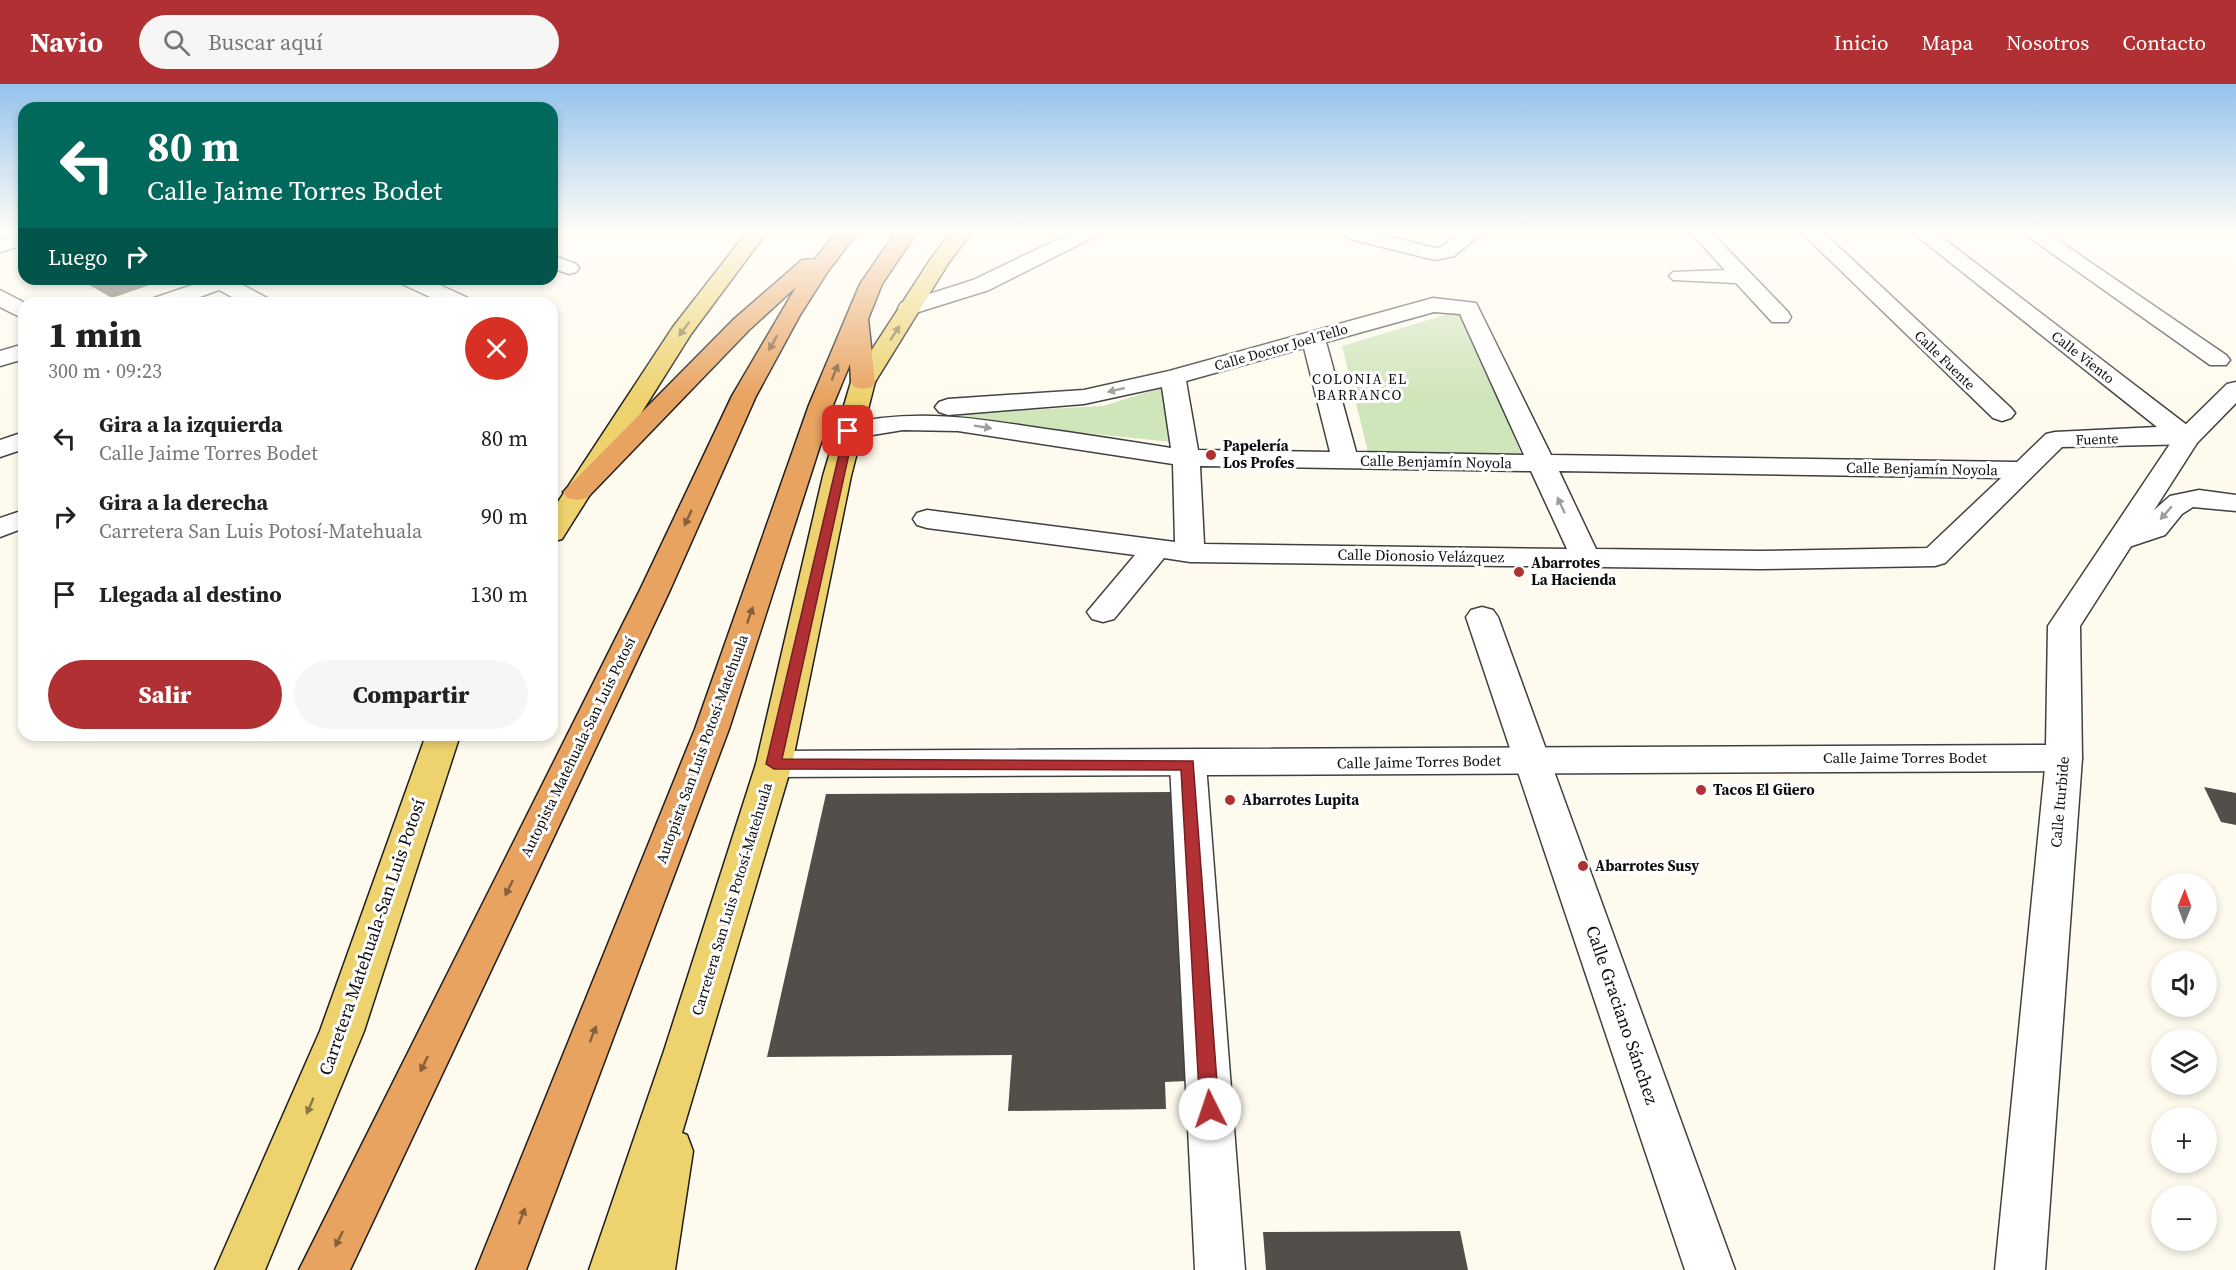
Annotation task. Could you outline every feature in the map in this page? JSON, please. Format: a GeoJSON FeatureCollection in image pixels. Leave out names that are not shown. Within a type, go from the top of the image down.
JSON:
{"type":"FeatureCollection","features":[{"type":"Feature","properties":{"kind":"highway"},"geometry":{"type":"LineString","coordinates":[[577,492],[741,325],[784,287]]}},
{"type":"Feature","properties":{"kind":"highway","name":"Autopista Matehuala-San Luis Potosí"},"geometry":{"type":"LineString","coordinates":[[324,1270],[655,590],[744,396],[789,315],[808,287]]}},
{"type":"Feature","properties":{"kind":"highway","name":"Autopista San Luis Potosí-Matehuala"},"geometry":{"type":"LineString","coordinates":[[501,1270],[712,729],[821,405],[870,287]]}},
{"type":"Feature","properties":{"kind":"highway"},"geometry":{"type":"LineString","coordinates":[[856,406],[858,315]]}},
{"type":"Feature","properties":{"kind":"main road"},"geometry":{"type":"LineString","coordinates":[[558,523],[681,332],[715,287]]}},
{"type":"Feature","properties":{"kind":"main road","name":"Carretera San Luis Potosí-Matehuala"},"geometry":{"type":"LineString","coordinates":[[614,1270],[687,1051],[774,764],[856,406],[922,287]]}},
{"type":"Feature","properties":{"kind":"main road","name":"Carretera Matehuala-San Luis Potosí"},"geometry":{"type":"LineString","coordinates":[[240,1270],[342,1032],[440,741]]}},
{"type":"Feature","properties":{"kind":"main road"},"geometry":{"type":"LineString","coordinates":[[650,1270],[687,1051]]}},
{"type":"Feature","properties":{"kind":"street"},"geometry":{"type":"LineString","coordinates":[[179,297],[207,287]]}},
{"type":"Feature","properties":{"kind":"street"},"geometry":{"type":"LineString","coordinates":[[235,287],[250,297]]}},
{"type":"Feature","properties":{"kind":"street"},"geometry":{"type":"LineString","coordinates":[[427,287],[448,297]]}},
{"type":"Feature","properties":{"kind":"street"},"geometry":{"type":"LineString","coordinates":[[909,308],[974,287]]}},
{"type":"Feature","properties":{"kind":"street"},"geometry":{"type":"LineString","coordinates":[[1752,287],[1780,317]]}},
{"type":"Feature","properties":{"kind":"street","name":"Calle Fuente"},"geometry":{"type":"LineString","coordinates":[[1869,287],[2002,413]]}},
{"type":"Feature","properties":{"kind":"street","name":"Calle Viento"},"geometry":{"type":"LineString","coordinates":[[1993,287],[2184,436]]}},
{"type":"Feature","properties":{"kind":"street"},"geometry":{"type":"LineString","coordinates":[[2112,287],[2218,360]]}},
{"type":"Feature","properties":{"kind":"street"},"geometry":{"type":"LineString","coordinates":[[0,297],[18,308]]}},
{"type":"Feature","properties":{"kind":"street","name":"Calle Doctor Joel Tello"},"geometry":{"type":"LineString","coordinates":[[856,406],[900,409],[1018,404],[1084,398],[1173,377],[1433,305],[1467,308],[1586,558]]}},
{"type":"Feature","properties":{"kind":"street"},"geometry":{"type":"LineString","coordinates":[[1312,337],[1345,461]]}},
{"type":"Feature","properties":{"kind":"street"},"geometry":{"type":"LineString","coordinates":[[0,359],[18,353]]}},
{"type":"Feature","properties":{"kind":"street"},"geometry":{"type":"LineString","coordinates":[[1173,377],[1186,458],[1190,553]]}},
{"type":"Feature","properties":{"kind":"street","name":"Calle Iturbide"},"geometry":{"type":"LineString","coordinates":[[2020,1270],[2064,758],[2064,626],[2120,541],[2184,436],[2236,389]]}},
{"type":"Feature","properties":{"kind":"street","name":"Calle Benjamín Noyola"},"geometry":{"type":"LineString","coordinates":[[856,406],[903,422],[958,423],[1186,458],[2027,470]]}},
{"type":"Feature","properties":{"kind":"street","name":"Fuente"},"geometry":{"type":"LineString","coordinates":[[2027,470],[2049,442],[2055,440],[2184,436]]}},
{"type":"Feature","properties":{"kind":"street"},"geometry":{"type":"LineString","coordinates":[[0,449],[18,442]]}},
{"type":"Feature","properties":{"kind":"street","name":"Calle Dionosio Velázquez"},"geometry":{"type":"LineString","coordinates":[[927,519],[1190,553],[1586,558],[1935,557],[2027,470]]}},
{"type":"Feature","properties":{"kind":"street"},"geometry":{"type":"LineString","coordinates":[[2120,541],[2155,529],[2166,511],[2182,499],[2227,501]]}},
{"type":"Feature","properties":{"kind":"street"},"geometry":{"type":"LineString","coordinates":[[0,528],[18,520]]}},
{"type":"Feature","properties":{"kind":"street"},"geometry":{"type":"LineString","coordinates":[[1102,612],[1155,550]]}},
{"type":"Feature","properties":{"kind":"street","name":"Calle Graciano Sánchez"},"geometry":{"type":"LineString","coordinates":[[1482,617],[1710,1270]]}},
{"type":"Feature","properties":{"kind":"street","name":"Calle Jaime Torres Bodet"},"geometry":{"type":"LineString","coordinates":[[774,764],[1188,765],[1533,760],[2064,758]]}},
{"type":"Feature","properties":{"kind":"street"},"geometry":{"type":"LineString","coordinates":[[1188,765],[1220,1270]]}},
{"type":"Feature","properties":{"kind":"green space"},"geometry":{"type":"Polygon","coordinates":[[[1445,315],[1463,315],[1522,456],[1369,456],[1342,346],[1445,315]]]}},
{"type":"Feature","properties":{"kind":"green space"},"geometry":{"type":"Polygon","coordinates":[[[1167,386],[1171,442],[981,422],[956,414],[1103,406],[1167,386]]]}},
{"type":"Feature","properties":{"kind":"building"},"geometry":{"type":"Polygon","coordinates":[[[93,287],[143,287],[115,297],[110,297],[93,287]]]}},
{"type":"Feature","properties":{"kind":"building"},"geometry":{"type":"Polygon","coordinates":[[[2204,787],[2236,793],[2236,825],[2221,822],[2204,787]]]}},
{"type":"Feature","properties":{"kind":"building"},"geometry":{"type":"Polygon","coordinates":[[[1171,792],[1187,1081],[1165,1082],[1166,1109],[1008,1111],[1012,1055],[767,1057],[826,794],[1171,792]]]}},
{"type":"Feature","properties":{"kind":"building"},"geometry":{"type":"Polygon","coordinates":[[[1460,1231],[1468,1270],[1266,1270],[1263,1232],[1460,1231]]]}},
{"type":"Feature","properties":{"kind":"place","name":"Papelería Los Profes"},"geometry":{"type":"Point","coordinates":[1211,455]}},
{"type":"Feature","properties":{"kind":"place","name":"Abarrotes La Hacienda"},"geometry":{"type":"Point","coordinates":[1519,572]}},
{"type":"Feature","properties":{"kind":"place","name":"Tacos El Güero"},"geometry":{"type":"Point","coordinates":[1701,790]}},
{"type":"Feature","properties":{"kind":"place","name":"Abarrotes Lupita"},"geometry":{"type":"Point","coordinates":[1230,800]}},
{"type":"Feature","properties":{"kind":"place","name":"Abarrotes Susy"},"geometry":{"type":"Point","coordinates":[1583,866]}},
{"type":"Feature","properties":{"kind":"district","name":"COLONIA EL BARRANCO"},"geometry":{"type":"Point","coordinates":[1360,388]}},
{"type":"Feature","properties":{"kind":"route"},"geometry":{"type":"LineString","coordinates":[[848,431],[774,764],[1188,765],[1210,1109]]}}]}
